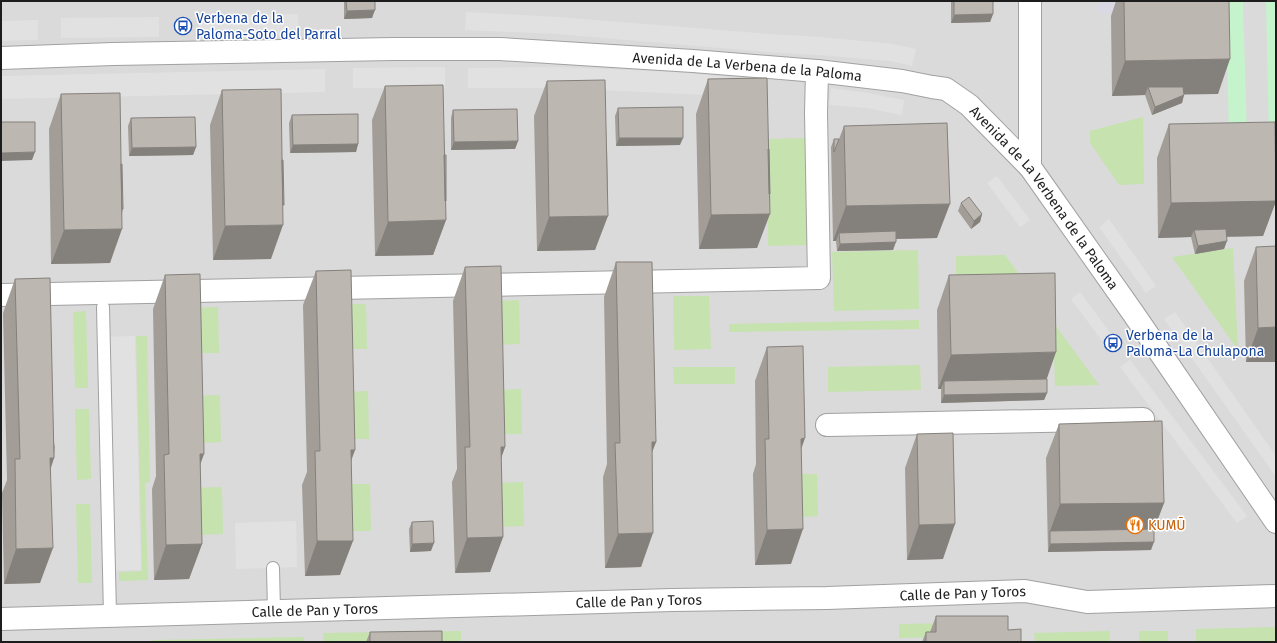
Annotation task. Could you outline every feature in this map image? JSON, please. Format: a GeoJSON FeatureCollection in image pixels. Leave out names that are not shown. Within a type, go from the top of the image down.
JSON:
{"type":"FeatureCollection","features":[{"type":"Feature","properties":{"kind":"street"},"geometry":{"type":"LineString","coordinates":[[1030,1],[1030,167]]}},
{"type":"Feature","properties":{"kind":"street","name":"Avenida de La Verbena de la Paloma"},"geometry":{"type":"LineString","coordinates":[[1,58],[121,54],[393,49],[500,49],[693,61],[817,71],[902,81],[946,89],[969,105],[1030,167],[1133,313],[1276,522]]}},
{"type":"Feature","properties":{"kind":"street"},"geometry":{"type":"LineString","coordinates":[[1,295],[100,300],[820,278],[816,114],[817,71]]}},
{"type":"Feature","properties":{"kind":"street"},"geometry":{"type":"LineString","coordinates":[[827,425],[1143,419]]}},
{"type":"Feature","properties":{"kind":"street","name":"Calle de Pan y Toros"},"geometry":{"type":"LineString","coordinates":[[1,619],[657,600],[827,598],[1025,591],[1087,602],[1276,596]]}},
{"type":"Feature","properties":{"kind":"lane"},"geometry":{"type":"LineString","coordinates":[[100,300],[110,615]]}},
{"type":"Feature","properties":{"kind":"lane"},"geometry":{"type":"LineString","coordinates":[[273,568],[274,611]]}},
{"type":"Feature","properties":{"kind":"shaded area"},"geometry":{"type":"Polygon","coordinates":[[[1,1],[1276,1],[1276,642],[1,642],[1,1]]]}},
{"type":"Feature","properties":{"kind":"shaded area"},"geometry":{"type":"Polygon","coordinates":[[[1097,1],[1215,1],[1216,11],[1097,14],[1097,1]]]}},
{"type":"Feature","properties":{"kind":"shaded area"},"geometry":{"type":"Polygon","coordinates":[[[466,12],[558,17],[821,37],[893,44],[916,49],[912,66],[890,61],[819,55],[557,34],[465,30],[466,12]]]}},
{"type":"Feature","properties":{"kind":"shaded area"},"geometry":{"type":"Polygon","coordinates":[[[298,14],[298,34],[199,35],[199,15],[298,14]]]}},
{"type":"Feature","properties":{"kind":"shaded area"},"geometry":{"type":"Polygon","coordinates":[[[159,17],[159,37],[61,38],[61,18],[159,17]]]}},
{"type":"Feature","properties":{"kind":"shaded area"},"geometry":{"type":"Polygon","coordinates":[[[38,20],[38,40],[1,41],[1,21],[38,20]]]}},
{"type":"Feature","properties":{"kind":"shaded area"},"geometry":{"type":"Polygon","coordinates":[[[445,67],[445,88],[353,88],[353,68],[445,67]]]}},
{"type":"Feature","properties":{"kind":"shaded area"},"geometry":{"type":"Polygon","coordinates":[[[559,67],[674,72],[728,77],[727,96],[559,88],[468,88],[468,68],[559,67]]]}},
{"type":"Feature","properties":{"kind":"shaded area"},"geometry":{"type":"Polygon","coordinates":[[[325,69],[325,92],[1,99],[1,76],[325,69]]]}},
{"type":"Feature","properties":{"kind":"shaded area"},"geometry":{"type":"Polygon","coordinates":[[[831,88],[904,100],[902,115],[866,108],[829,105],[831,88]]]}},
{"type":"Feature","properties":{"kind":"shaded area"},"geometry":{"type":"Polygon","coordinates":[[[997,176],[1030,220],[1020,227],[987,183],[997,176]]]}},
{"type":"Feature","properties":{"kind":"shaded area"},"geometry":{"type":"Polygon","coordinates":[[[1109,219],[1156,286],[1146,293],[1099,227],[1109,219]]]}},
{"type":"Feature","properties":{"kind":"shaded area"},"geometry":{"type":"Polygon","coordinates":[[[1080,292],[1111,334],[1102,341],[1071,299],[1080,292]]]}},
{"type":"Feature","properties":{"kind":"shaded area"},"geometry":{"type":"Polygon","coordinates":[[[1175,312],[1276,456],[1276,477],[1164,319],[1175,312]]]}},
{"type":"Feature","properties":{"kind":"shaded area"},"geometry":{"type":"Polygon","coordinates":[[[135,336],[141,570],[109,571],[104,337],[135,336]]]}},
{"type":"Feature","properties":{"kind":"shaded area"},"geometry":{"type":"Polygon","coordinates":[[[1130,360],[1247,516],[1237,523],[1120,367],[1130,360]]]}},
{"type":"Feature","properties":{"kind":"shaded area"},"geometry":{"type":"Polygon","coordinates":[[[296,521],[297,567],[236,569],[235,523],[296,521]]]}},
{"type":"Feature","properties":{"kind":"green space"},"geometry":{"type":"Polygon","coordinates":[[[1226,1],[1243,1],[1247,139],[1229,140],[1226,1]]]}},
{"type":"Feature","properties":{"kind":"green space"},"geometry":{"type":"Polygon","coordinates":[[[1266,1],[1276,1],[1276,137],[1269,138],[1266,1]]]}},
{"type":"Feature","properties":{"kind":"green space"},"geometry":{"type":"Polygon","coordinates":[[[1143,117],[1144,184],[1119,185],[1090,143],[1090,131],[1143,117]]]}},
{"type":"Feature","properties":{"kind":"green space"},"geometry":{"type":"Polygon","coordinates":[[[806,138],[808,245],[768,246],[767,139],[806,138]]]}},
{"type":"Feature","properties":{"kind":"green space"},"geometry":{"type":"Polygon","coordinates":[[[1233,248],[1238,350],[1172,257],[1233,248]]]}},
{"type":"Feature","properties":{"kind":"green space"},"geometry":{"type":"Polygon","coordinates":[[[918,250],[919,309],[834,311],[832,252],[918,250]]]}},
{"type":"Feature","properties":{"kind":"green space"},"geometry":{"type":"Polygon","coordinates":[[[1005,255],[1030,289],[956,291],[956,256],[1005,255]]]}},
{"type":"Feature","properties":{"kind":"green space"},"geometry":{"type":"Polygon","coordinates":[[[673,296],[709,296],[711,349],[674,350],[673,296]]]}},
{"type":"Feature","properties":{"kind":"green space"},"geometry":{"type":"Polygon","coordinates":[[[519,300],[520,344],[499,345],[491,301],[519,300]]]}},
{"type":"Feature","properties":{"kind":"green space"},"geometry":{"type":"Polygon","coordinates":[[[341,304],[366,304],[367,349],[349,349],[341,304]]]}},
{"type":"Feature","properties":{"kind":"green space"},"geometry":{"type":"Polygon","coordinates":[[[218,307],[219,353],[198,353],[190,308],[218,307]]]}},
{"type":"Feature","properties":{"kind":"green space"},"geometry":{"type":"Polygon","coordinates":[[[86,311],[88,388],[75,388],[73,312],[86,311]]]}},
{"type":"Feature","properties":{"kind":"green space"},"geometry":{"type":"Polygon","coordinates":[[[919,320],[919,329],[729,332],[729,324],[919,320]]]}},
{"type":"Feature","properties":{"kind":"green space"},"geometry":{"type":"Polygon","coordinates":[[[1053,322],[1099,385],[1055,386],[1053,322]]]}},
{"type":"Feature","properties":{"kind":"green space"},"geometry":{"type":"Polygon","coordinates":[[[136,336],[147,336],[150,482],[145,483],[148,580],[119,581],[119,572],[142,571],[136,336]]]}},
{"type":"Feature","properties":{"kind":"green space"},"geometry":{"type":"Polygon","coordinates":[[[920,365],[921,390],[828,392],[828,367],[920,365]]]}},
{"type":"Feature","properties":{"kind":"green space"},"geometry":{"type":"Polygon","coordinates":[[[673,367],[735,367],[735,384],[674,384],[673,367]]]}},
{"type":"Feature","properties":{"kind":"green space"},"geometry":{"type":"Polygon","coordinates":[[[521,389],[522,434],[501,434],[493,390],[521,389]]]}},
{"type":"Feature","properties":{"kind":"green space"},"geometry":{"type":"Polygon","coordinates":[[[368,391],[369,439],[352,439],[344,392],[368,391]]]}},
{"type":"Feature","properties":{"kind":"green space"},"geometry":{"type":"Polygon","coordinates":[[[220,395],[221,442],[201,443],[193,396],[220,395]]]}},
{"type":"Feature","properties":{"kind":"green space"},"geometry":{"type":"Polygon","coordinates":[[[75,409],[89,409],[91,479],[77,480],[75,409]]]}},
{"type":"Feature","properties":{"kind":"green space"},"geometry":{"type":"Polygon","coordinates":[[[794,474],[817,474],[818,516],[799,517],[794,474]]]}},
{"type":"Feature","properties":{"kind":"green space"},"geometry":{"type":"Polygon","coordinates":[[[523,482],[524,526],[499,527],[492,483],[523,482]]]}},
{"type":"Feature","properties":{"kind":"green space"},"geometry":{"type":"Polygon","coordinates":[[[341,484],[370,484],[371,531],[350,531],[341,484]]]}},
{"type":"Feature","properties":{"kind":"green space"},"geometry":{"type":"Polygon","coordinates":[[[222,487],[223,534],[199,535],[190,488],[222,487]]]}},
{"type":"Feature","properties":{"kind":"green space"},"geometry":{"type":"Polygon","coordinates":[[[76,504],[90,504],[92,583],[78,583],[76,504]]]}},
{"type":"Feature","properties":{"kind":"green space"},"geometry":{"type":"Polygon","coordinates":[[[957,623],[957,637],[899,638],[899,624],[957,623]]]}},
{"type":"Feature","properties":{"kind":"green space"},"geometry":{"type":"Polygon","coordinates":[[[1276,627],[1276,642],[1196,642],[1196,629],[1276,627]]]}},
{"type":"Feature","properties":{"kind":"green space"},"geometry":{"type":"Polygon","coordinates":[[[461,631],[461,642],[397,642],[397,632],[461,631]]]}},
{"type":"Feature","properties":{"kind":"green space"},"geometry":{"type":"Polygon","coordinates":[[[1110,631],[1110,642],[1035,642],[1034,633],[1110,631]]]}},
{"type":"Feature","properties":{"kind":"green space"},"geometry":{"type":"Polygon","coordinates":[[[1139,631],[1168,631],[1168,642],[1139,642],[1139,631]]]}},
{"type":"Feature","properties":{"kind":"green space"},"geometry":{"type":"Polygon","coordinates":[[[388,632],[388,642],[324,642],[323,633],[388,632]]]}},
{"type":"Feature","properties":{"kind":"green space"},"geometry":{"type":"Polygon","coordinates":[[[304,637],[304,642],[150,642],[154,640],[304,637]]]}},
{"type":"Feature","properties":{"kind":"building"},"geometry":{"type":"Polygon","coordinates":[[[346,1],[375,1],[375,10],[347,11],[346,1]]]}},
{"type":"Feature","properties":{"kind":"building"},"geometry":{"type":"Polygon","coordinates":[[[954,1],[993,1],[993,14],[954,15],[954,1]]]}},
{"type":"Feature","properties":{"kind":"building"},"geometry":{"type":"Polygon","coordinates":[[[1124,1],[1229,1],[1230,59],[1125,61],[1124,1]]]}},
{"type":"Feature","properties":{"kind":"building"},"geometry":{"type":"Polygon","coordinates":[[[767,78],[770,214],[711,215],[708,79],[767,78]]]}},
{"type":"Feature","properties":{"kind":"building"},"geometry":{"type":"Polygon","coordinates":[[[605,80],[608,216],[549,217],[547,81],[605,80]]]}},
{"type":"Feature","properties":{"kind":"building"},"geometry":{"type":"Polygon","coordinates":[[[443,85],[446,220],[388,222],[385,86],[443,85]]]}},
{"type":"Feature","properties":{"kind":"building"},"geometry":{"type":"Polygon","coordinates":[[[1148,87],[1183,87],[1184,95],[1155,107],[1148,87]]]}},
{"type":"Feature","properties":{"kind":"building"},"geometry":{"type":"Polygon","coordinates":[[[281,89],[283,225],[225,226],[222,90],[281,89]]]}},
{"type":"Feature","properties":{"kind":"building"},"geometry":{"type":"Polygon","coordinates":[[[120,93],[122,229],[64,230],[61,94],[120,93]]]}},
{"type":"Feature","properties":{"kind":"building"},"geometry":{"type":"Polygon","coordinates":[[[683,107],[683,138],[619,138],[618,108],[683,107]]]}},
{"type":"Feature","properties":{"kind":"building"},"geometry":{"type":"Polygon","coordinates":[[[517,109],[518,141],[454,142],[453,110],[517,109]]]}},
{"type":"Feature","properties":{"kind":"building"},"geometry":{"type":"Polygon","coordinates":[[[358,114],[358,144],[293,145],[292,115],[358,114]]]}},
{"type":"Feature","properties":{"kind":"building"},"geometry":{"type":"Polygon","coordinates":[[[195,117],[196,147],[132,148],[131,118],[195,117]]]}},
{"type":"Feature","properties":{"kind":"building"},"geometry":{"type":"Polygon","coordinates":[[[1,122],[35,122],[35,152],[1,153],[1,122]]]}},
{"type":"Feature","properties":{"kind":"building"},"geometry":{"type":"Polygon","coordinates":[[[1275,122],[1276,201],[1171,203],[1169,124],[1275,122]]]}},
{"type":"Feature","properties":{"kind":"building"},"geometry":{"type":"Polygon","coordinates":[[[947,123],[950,204],[846,206],[844,126],[947,123]]]}},
{"type":"Feature","properties":{"kind":"building"},"geometry":{"type":"Polygon","coordinates":[[[834,139],[839,139],[834,152],[834,139]]]}},
{"type":"Feature","properties":{"kind":"building"},"geometry":{"type":"Polygon","coordinates":[[[769,149],[770,194],[769,194],[769,149]]]}},
{"type":"Feature","properties":{"kind":"building"},"geometry":{"type":"Polygon","coordinates":[[[444,155],[446,155],[446,201],[445,201],[444,155]]]}},
{"type":"Feature","properties":{"kind":"building"},"geometry":{"type":"Polygon","coordinates":[[[283,160],[284,205],[283,205],[283,160]]]}},
{"type":"Feature","properties":{"kind":"building"},"geometry":{"type":"Polygon","coordinates":[[[122,164],[123,209],[122,209],[122,164]]]}},
{"type":"Feature","properties":{"kind":"building"},"geometry":{"type":"Polygon","coordinates":[[[969,197],[982,214],[974,221],[961,203],[969,197]]]}},
{"type":"Feature","properties":{"kind":"building"},"geometry":{"type":"Polygon","coordinates":[[[1226,229],[1227,241],[1198,246],[1194,230],[1226,229]]]}},
{"type":"Feature","properties":{"kind":"building"},"geometry":{"type":"Polygon","coordinates":[[[896,231],[896,242],[840,244],[839,233],[896,231]]]}},
{"type":"Feature","properties":{"kind":"building"},"geometry":{"type":"Polygon","coordinates":[[[1276,246],[1276,327],[1258,328],[1256,247],[1276,246]]]}},
{"type":"Feature","properties":{"kind":"building"},"geometry":{"type":"Polygon","coordinates":[[[616,262],[652,262],[656,442],[652,442],[653,533],[618,534],[615,443],[620,443],[616,262]]]}},
{"type":"Feature","properties":{"kind":"building"},"geometry":{"type":"Polygon","coordinates":[[[501,266],[505,447],[501,447],[503,537],[467,538],[465,447],[470,447],[465,267],[501,266]]]}},
{"type":"Feature","properties":{"kind":"building"},"geometry":{"type":"Polygon","coordinates":[[[351,270],[355,450],[351,450],[353,541],[317,541],[315,451],[320,451],[316,271],[351,270]]]}},
{"type":"Feature","properties":{"kind":"building"},"geometry":{"type":"Polygon","coordinates":[[[1055,273],[1056,352],[951,355],[949,275],[1055,273]]]}},
{"type":"Feature","properties":{"kind":"building"},"geometry":{"type":"Polygon","coordinates":[[[200,274],[204,454],[200,454],[202,544],[166,545],[164,455],[169,454],[165,275],[200,274]]]}},
{"type":"Feature","properties":{"kind":"building"},"geometry":{"type":"Polygon","coordinates":[[[50,278],[54,458],[50,458],[53,548],[16,549],[15,459],[20,459],[15,279],[50,278]]]}},
{"type":"Feature","properties":{"kind":"building"},"geometry":{"type":"Polygon","coordinates":[[[803,346],[805,438],[801,439],[803,529],[767,530],[765,439],[769,439],[767,347],[803,346]]]}},
{"type":"Feature","properties":{"kind":"building"},"geometry":{"type":"Polygon","coordinates":[[[1047,379],[1047,393],[944,395],[944,381],[1047,379]]]}},
{"type":"Feature","properties":{"kind":"building"},"geometry":{"type":"Polygon","coordinates":[[[1162,421],[1164,503],[1060,504],[1059,424],[1162,421]]]}},
{"type":"Feature","properties":{"kind":"building"},"geometry":{"type":"Polygon","coordinates":[[[953,433],[955,524],[919,525],[917,434],[953,433]]]}},
{"type":"Feature","properties":{"kind":"building"},"geometry":{"type":"Polygon","coordinates":[[[433,521],[434,543],[412,544],[412,522],[433,521]]]}},
{"type":"Feature","properties":{"kind":"building"},"geometry":{"type":"Polygon","coordinates":[[[1154,529],[1154,542],[1050,544],[1050,531],[1154,529]]]}},
{"type":"Feature","properties":{"kind":"building"},"geometry":{"type":"Polygon","coordinates":[[[936,616],[1008,616],[1008,630],[1021,629],[1021,642],[926,642],[926,632],[936,632],[936,616]]]}},
{"type":"Feature","properties":{"kind":"building"},"geometry":{"type":"Polygon","coordinates":[[[442,631],[442,642],[370,642],[370,632],[442,631]]]}},
{"type":"Feature","properties":{"kind":"place","name":"Verbena de la Paloma-Soto del Parral"},"geometry":{"type":"Point","coordinates":[183,26]}},
{"type":"Feature","properties":{"kind":"place","name":"Verbena de la Paloma-La Chulapona"},"geometry":{"type":"Point","coordinates":[1113,343]}},
{"type":"Feature","properties":{"kind":"place","name":"KUMŪ"},"geometry":{"type":"Point","coordinates":[1135,525]}}]}
